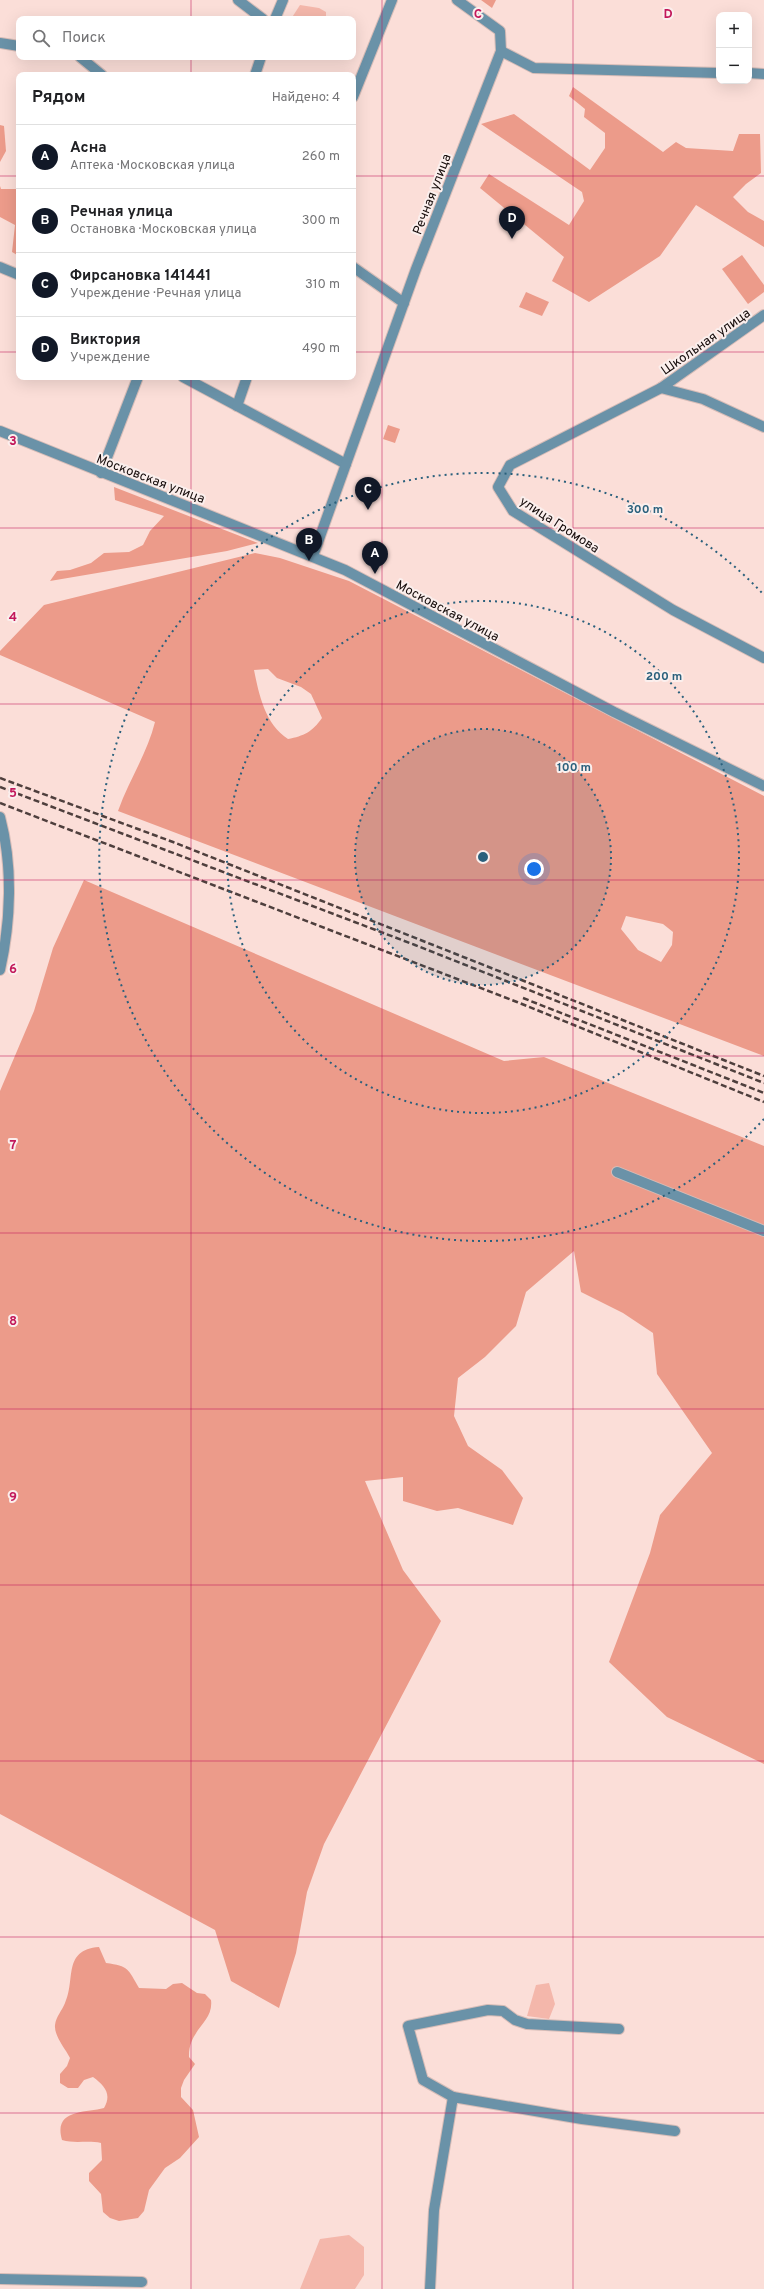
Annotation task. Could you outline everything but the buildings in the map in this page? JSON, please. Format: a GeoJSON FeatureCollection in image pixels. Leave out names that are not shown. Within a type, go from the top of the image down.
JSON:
{"type":"FeatureCollection","features":[{"type":"Feature","properties":{"kind":"street"},"geometry":{"type":"LineString","coordinates":[[238,0],[259,16]]}},
{"type":"Feature","properties":{"kind":"street"},"geometry":{"type":"LineString","coordinates":[[277,16],[282,0]]}},
{"type":"Feature","properties":{"kind":"street"},"geometry":{"type":"LineString","coordinates":[[356,90],[392,0]]}},
{"type":"Feature","properties":{"kind":"street"},"geometry":{"type":"LineString","coordinates":[[457,0],[500,31],[500,51],[534,68],[716,73]]}},
{"type":"Feature","properties":{"kind":"street"},"geometry":{"type":"LineString","coordinates":[[0,43],[16,46]]}},
{"type":"Feature","properties":{"kind":"street","name":"Речная улица"},"geometry":{"type":"LineString","coordinates":[[313,556],[404,303],[500,51]]}},
{"type":"Feature","properties":{"kind":"street"},"geometry":{"type":"LineString","coordinates":[[84,60],[98,72]]}},
{"type":"Feature","properties":{"kind":"street"},"geometry":{"type":"LineString","coordinates":[[256,72],[260,60]]}},
{"type":"Feature","properties":{"kind":"street"},"geometry":{"type":"LineString","coordinates":[[752,73],[764,74]]}},
{"type":"Feature","properties":{"kind":"street"},"geometry":{"type":"LineString","coordinates":[[0,267],[16,274]]}},
{"type":"Feature","properties":{"kind":"street"},"geometry":{"type":"LineString","coordinates":[[356,269],[404,303]]}},
{"type":"Feature","properties":{"kind":"street","name":"Школьная улица"},"geometry":{"type":"LineString","coordinates":[[661,388],[764,315]]}},
{"type":"Feature","properties":{"kind":"street"},"geometry":{"type":"LineString","coordinates":[[101,473],[137,380]]}},
{"type":"Feature","properties":{"kind":"street"},"geometry":{"type":"LineString","coordinates":[[189,380],[346,464]]}},
{"type":"Feature","properties":{"kind":"street"},"geometry":{"type":"LineString","coordinates":[[237,406],[247,380]]}},
{"type":"Feature","properties":{"kind":"street"},"geometry":{"type":"LineString","coordinates":[[661,388],[703,399],[764,427]]}},
{"type":"Feature","properties":{"kind":"street","name":"улица Громова"},"geometry":{"type":"LineString","coordinates":[[661,388],[510,465],[498,487],[513,511],[673,610],[764,658]]}},
{"type":"Feature","properties":{"kind":"street","name":"Московская улица"},"geometry":{"type":"LineString","coordinates":[[0,431],[101,473],[345,570],[614,712],[764,786]]}},
{"type":"Feature","properties":{"kind":"street"},"geometry":{"type":"LineString","coordinates":[[0,816],[9,885],[8,917],[0,970]]}},
{"type":"Feature","properties":{"kind":"street"},"geometry":{"type":"LineString","coordinates":[[617,1172],[764,1231]]}},
{"type":"Feature","properties":{"kind":"street"},"geometry":{"type":"LineString","coordinates":[[619,2029],[527,2024],[515,2020],[503,2011],[488,2010],[408,2026],[423,2080],[453,2098],[582,2120],[675,2131]]}},
{"type":"Feature","properties":{"kind":"street"},"geometry":{"type":"LineString","coordinates":[[430,2289],[434,2210],[453,2098]]}},
{"type":"Feature","properties":{"kind":"street"},"geometry":{"type":"LineString","coordinates":[[0,2278],[142,2282]]}},
{"type":"Feature","properties":{"kind":"shaded area"},"geometry":{"type":"Polygon","coordinates":[[[481,0],[496,0],[492,8],[481,0]]]}},
{"type":"Feature","properties":{"kind":"shaded area"},"geometry":{"type":"Polygon","coordinates":[[[300,5],[319,8],[326,12],[326,16],[293,16],[300,5]]]}},
{"type":"Feature","properties":{"kind":"shaded area"},"geometry":{"type":"Polygon","coordinates":[[[573,87],[663,152],[676,142],[686,148],[733,151],[739,134],[760,134],[761,173],[746,184],[733,197],[748,212],[764,221],[764,247],[696,205],[660,256],[589,302],[552,281],[564,257],[480,188],[489,174],[569,225],[584,201],[582,192],[481,124],[514,114],[590,170],[605,148],[605,133],[584,117],[585,109],[569,96],[573,87]]]}},
{"type":"Feature","properties":{"kind":"shaded area"},"geometry":{"type":"Polygon","coordinates":[[[0,125],[4,126],[6,151],[0,162],[0,125]]]}},
{"type":"Feature","properties":{"kind":"shaded area"},"geometry":{"type":"Polygon","coordinates":[[[0,186],[1,189],[16,189],[16,254],[12,252],[15,225],[0,217],[0,186]]]}},
{"type":"Feature","properties":{"kind":"shaded area"},"geometry":{"type":"Polygon","coordinates":[[[742,255],[764,285],[764,292],[748,304],[722,269],[742,255]]]}},
{"type":"Feature","properties":{"kind":"shaded area"},"geometry":{"type":"Polygon","coordinates":[[[526,292],[549,302],[542,316],[519,307],[526,292]]]}},
{"type":"Feature","properties":{"kind":"shaded area"},"geometry":{"type":"Polygon","coordinates":[[[388,425],[400,429],[395,443],[383,439],[388,425]]]}},
{"type":"Feature","properties":{"kind":"shaded area"},"geometry":{"type":"Polygon","coordinates":[[[114,487],[258,543],[227,551],[50,581],[57,571],[70,570],[91,563],[104,553],[129,552],[143,545],[150,531],[164,516],[115,500],[114,487]]]}},
{"type":"Feature","properties":{"kind":"shaded area"},"geometry":{"type":"Polygon","coordinates":[[[255,553],[280,558],[349,581],[764,796],[764,1056],[118,811],[143,756],[155,722],[0,655],[0,651],[44,605],[255,553]],[[268,669],[254,670],[258,689],[268,717],[280,733],[288,739],[307,733],[315,727],[322,718],[311,694],[301,687],[277,678],[268,669]],[[626,916],[621,929],[638,950],[661,962],[672,945],[673,932],[663,924],[626,916]]]}},
{"type":"Feature","properties":{"kind":"shaded area"},"geometry":{"type":"Polygon","coordinates":[[[84,880],[504,1061],[544,1057],[764,1146],[764,1764],[667,1717],[609,1662],[650,1553],[660,1515],[712,1453],[657,1374],[653,1333],[623,1313],[581,1292],[574,1251],[526,1292],[516,1326],[485,1357],[458,1378],[454,1416],[468,1446],[502,1470],[523,1498],[513,1525],[458,1508],[437,1511],[403,1501],[403,1477],[365,1481],[403,1570],[441,1621],[324,1844],[307,1892],[296,1953],[279,2008],[231,1981],[215,1930],[0,1814],[0,1091],[34,1011],[53,948],[84,880]]]}},
{"type":"Feature","properties":{"kind":"shaded area"},"geometry":{"type":"Polygon","coordinates":[[[99,1947],[106,1963],[124,1967],[130,1973],[139,1988],[166,1989],[173,1984],[182,1983],[197,1993],[205,1994],[211,2000],[209,2015],[196,2033],[190,2047],[189,2057],[195,2064],[184,2080],[181,2088],[181,2097],[193,2110],[199,2137],[180,2158],[165,2168],[149,2190],[144,2211],[138,2218],[119,2221],[110,2218],[103,2212],[101,2194],[89,2181],[89,2173],[102,2160],[101,2143],[72,2142],[62,2140],[60,2130],[62,2123],[72,2114],[104,2108],[107,2099],[107,2094],[104,2087],[93,2077],[84,2080],[78,2088],[68,2088],[60,2083],[60,2074],[67,2066],[70,2058],[58,2038],[55,2029],[57,2019],[68,1994],[72,1968],[75,1960],[87,1949],[99,1947]]]}},
{"type":"Feature","properties":{"kind":"shaded area"},"geometry":{"type":"Polygon","coordinates":[[[549,1983],[555,2004],[549,2019],[527,2016],[536,1985],[549,1983]]]}},
{"type":"Feature","properties":{"kind":"shaded area"},"geometry":{"type":"Polygon","coordinates":[[[349,2235],[364,2247],[364,2275],[355,2289],[300,2289],[320,2239],[349,2235]]]}},
{"type":"Feature","properties":{"kind":"railway"},"geometry":{"type":"LineString","coordinates":[[0,778],[173,842],[764,1076]]}},
{"type":"Feature","properties":{"kind":"railway"},"geometry":{"type":"LineString","coordinates":[[0,787],[415,945],[764,1083]]}},
{"type":"Feature","properties":{"kind":"railway"},"geometry":{"type":"LineString","coordinates":[[0,803],[517,1002],[764,1102]]}},
{"type":"Feature","properties":{"kind":"railway"},"geometry":{"type":"LineString","coordinates":[[523,998],[764,1093]]}},
{"type":"Feature","properties":{"kind":"place","name":"Виктория"},"geometry":{"type":"Point","coordinates":[512,239]}},
{"type":"Feature","properties":{"kind":"place","name":"Фирсановка 141441"},"geometry":{"type":"Point","coordinates":[368,510]}},
{"type":"Feature","properties":{"kind":"place","name":"Речная улица"},"geometry":{"type":"Point","coordinates":[309,561]}},
{"type":"Feature","properties":{"kind":"place","name":"Асна"},"geometry":{"type":"Point","coordinates":[375,574]}}]}
